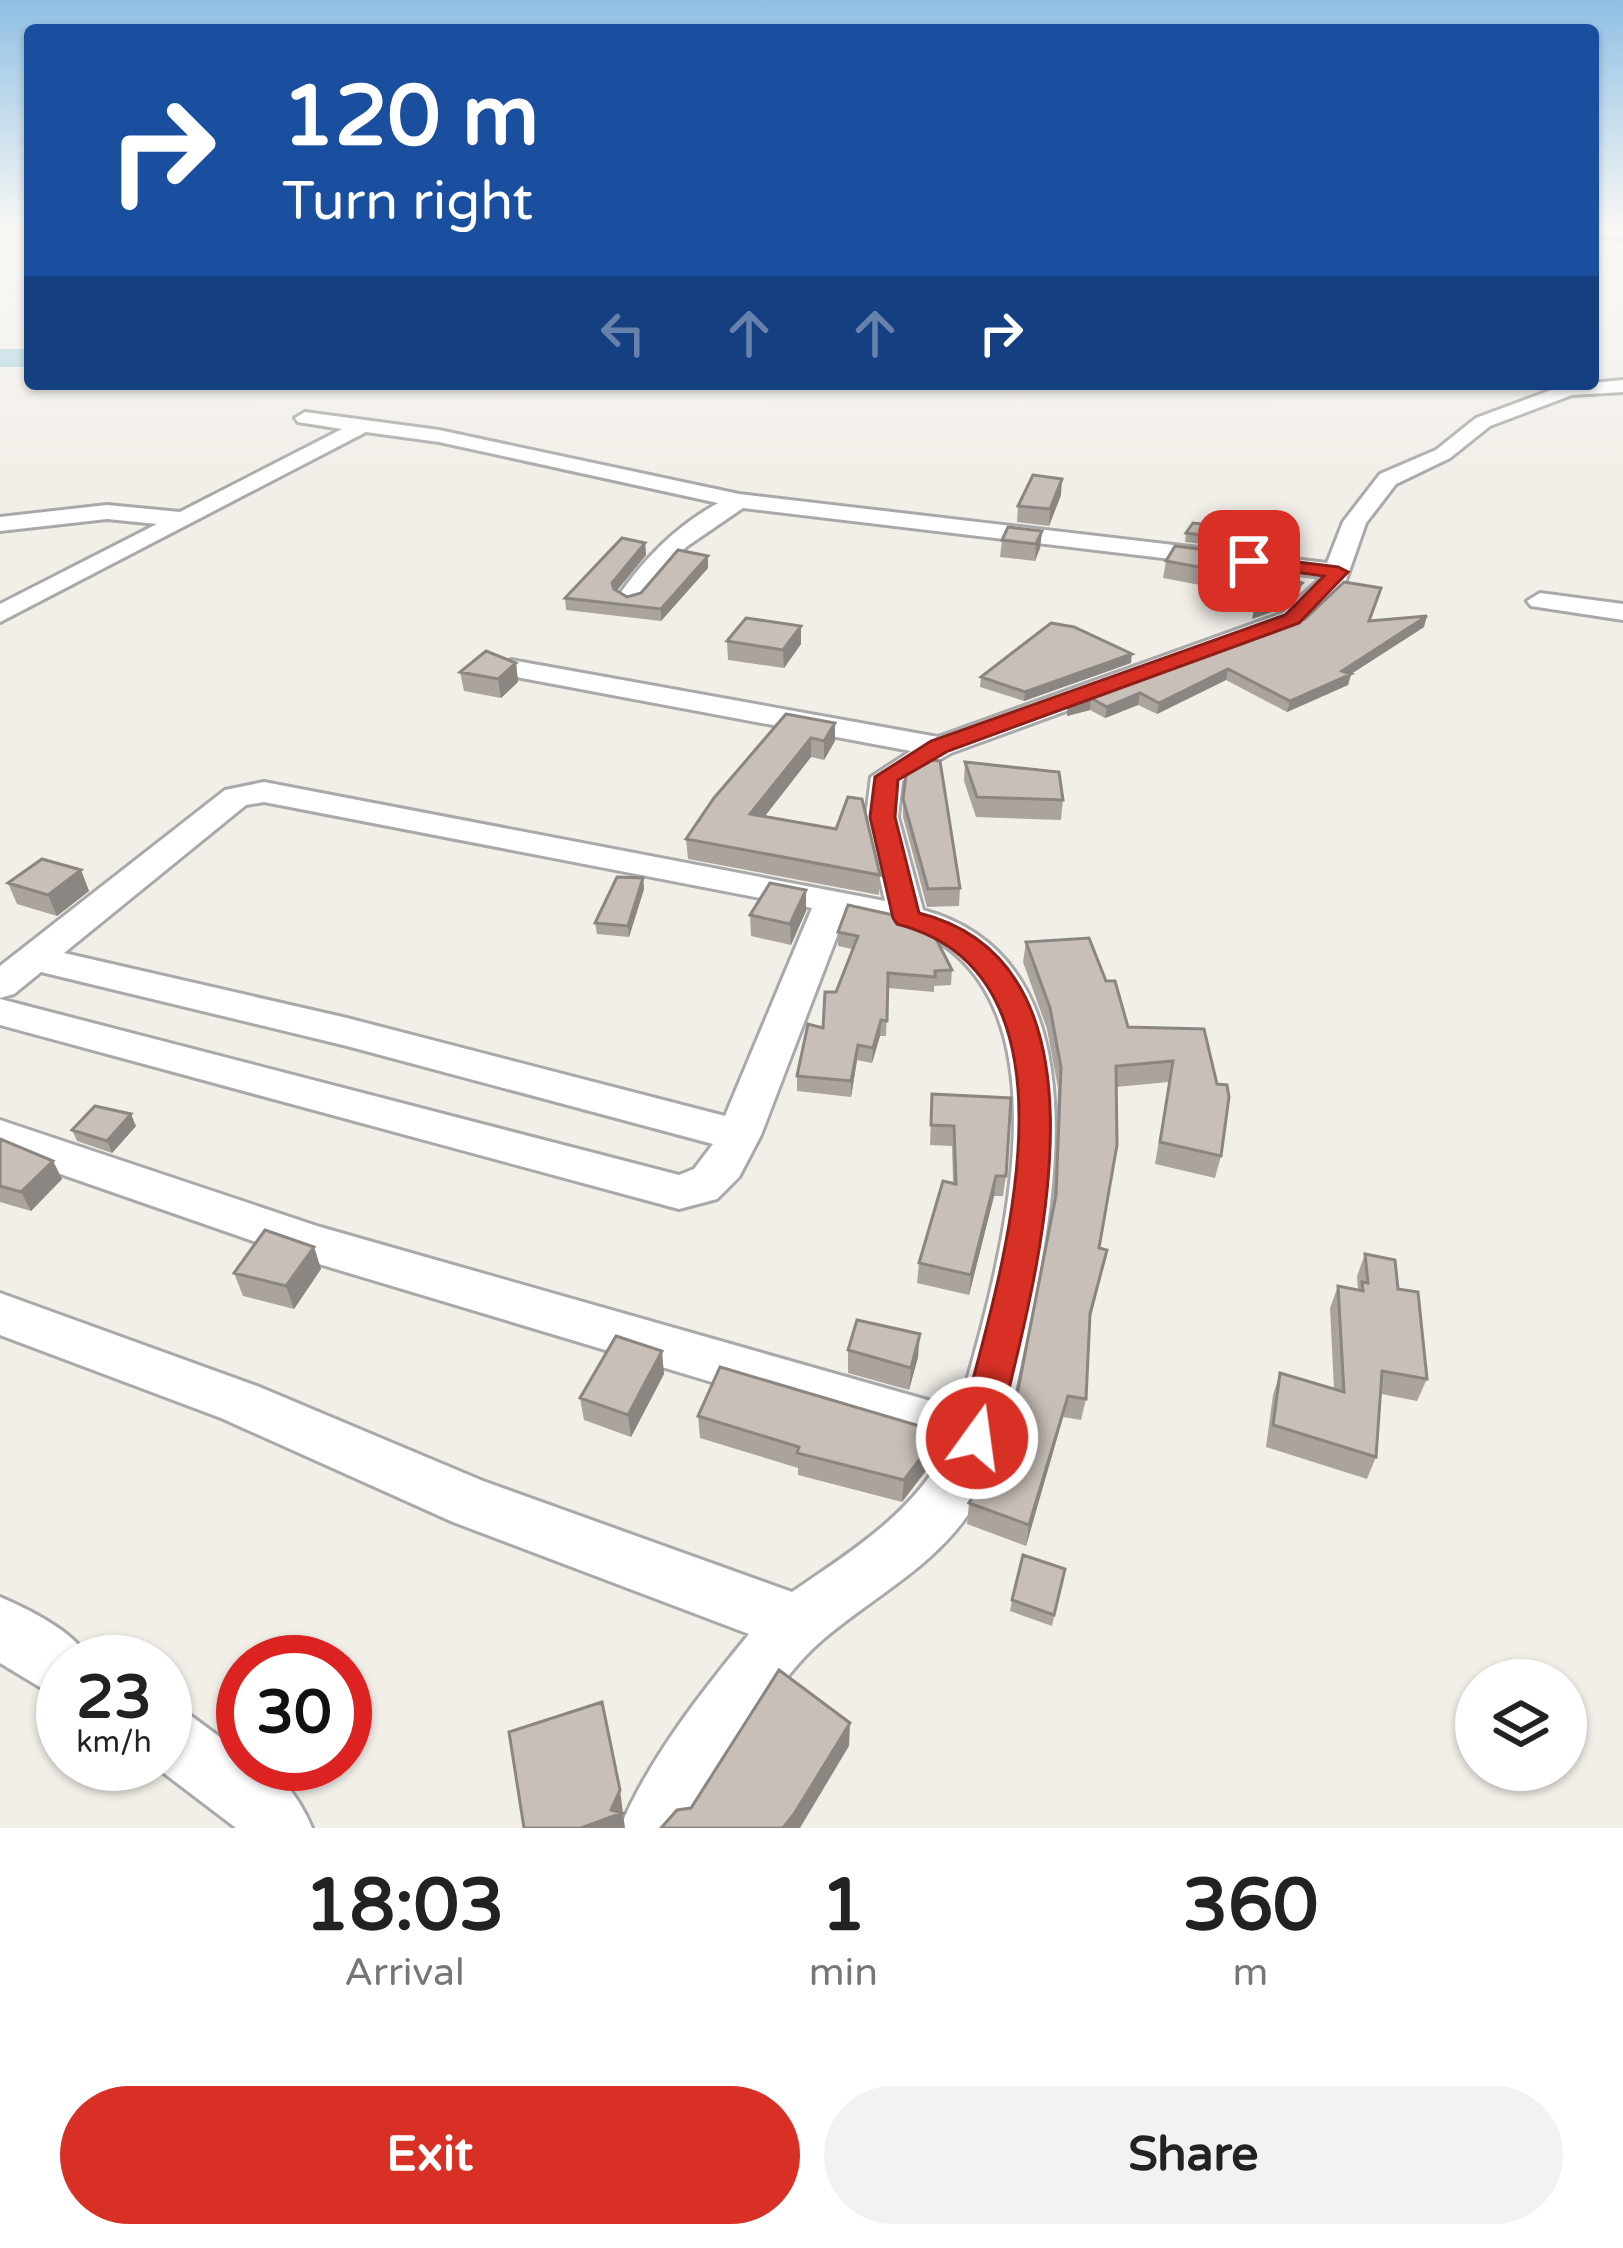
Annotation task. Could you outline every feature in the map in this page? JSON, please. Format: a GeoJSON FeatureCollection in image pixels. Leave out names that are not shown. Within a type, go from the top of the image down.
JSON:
{"type":"FeatureCollection","features":[{"type":"Feature","properties":{"kind":"street"},"geometry":{"type":"LineString","coordinates":[[907,918],[882,817],[886,777],[940,746],[1269,629],[1310,607],[1338,572],[1354,522],[1388,479],[1443,454],[1483,422],[1569,390]]}},
{"type":"Feature","properties":{"kind":"street"},"geometry":{"type":"LineString","coordinates":[[305,418],[439,436],[739,501],[1338,572]]}},
{"type":"Feature","properties":{"kind":"street"},"geometry":{"type":"LineString","coordinates":[[0,614],[364,426]]}},
{"type":"Feature","properties":{"kind":"street"},"geometry":{"type":"LineString","coordinates":[[630,598],[653,562],[683,535],[739,501]]}},
{"type":"Feature","properties":{"kind":"street"},"geometry":{"type":"LineString","coordinates":[[0,524],[107,512],[186,519]]}},
{"type":"Feature","properties":{"kind":"street"},"geometry":{"type":"LineString","coordinates":[[1540,601],[1623,612]]}},
{"type":"Feature","properties":{"kind":"street"},"geometry":{"type":"LineString","coordinates":[[511,668],[940,746]]}},
{"type":"Feature","properties":{"kind":"street"},"geometry":{"type":"LineString","coordinates":[[0,986],[236,797],[264,792],[907,918],[965,942],[994,974],[1019,1016],[1037,1113],[1033,1184],[1017,1277],[977,1438],[946,1501],[891,1556],[797,1623],[724,1712],[652,1828]]}},
{"type":"Feature","properties":{"kind":"street"},"geometry":{"type":"LineString","coordinates":[[0,1012],[680,1192],[696,1192],[717,1178],[740,1135],[832,902]]}},
{"type":"Feature","properties":{"kind":"street"},"geometry":{"type":"LineString","coordinates":[[34,958],[347,1031],[740,1135]]}},
{"type":"Feature","properties":{"kind":"street"},"geometry":{"type":"LineString","coordinates":[[0,1136],[319,1245],[977,1438]]}},
{"type":"Feature","properties":{"kind":"street"},"geometry":{"type":"LineString","coordinates":[[2,1320],[239,1402],[495,1513],[797,1623]]}},
{"type":"Feature","properties":{"kind":"street"},"geometry":{"type":"LineString","coordinates":[[0,1627],[36,1652]]}},
{"type":"Feature","properties":{"kind":"street"},"geometry":{"type":"LineString","coordinates":[[192,1755],[264,1809],[280,1828]]}},
{"type":"Feature","properties":{"kind":"building"},"geometry":{"type":"Polygon","coordinates":[[[1033,475],[1062,479],[1050,509],[1018,506],[1033,475]]]}},
{"type":"Feature","properties":{"kind":"building"},"geometry":{"type":"Polygon","coordinates":[[[1193,523],[1224,527],[1220,537],[1186,533],[1193,523]]]}},
{"type":"Feature","properties":{"kind":"building"},"geometry":{"type":"Polygon","coordinates":[[[1008,527],[1042,531],[1036,544],[1002,540],[1008,527]]]}},
{"type":"Feature","properties":{"kind":"building"},"geometry":{"type":"Polygon","coordinates":[[[622,538],[645,543],[612,583],[627,597],[641,593],[678,550],[708,556],[661,609],[565,598],[622,538]]]}},
{"type":"Feature","properties":{"kind":"building"},"geometry":{"type":"Polygon","coordinates":[[[1175,546],[1214,551],[1209,569],[1166,561],[1175,546]]]}},
{"type":"Feature","properties":{"kind":"building"},"geometry":{"type":"Polygon","coordinates":[[[1285,577],[1302,583],[1283,600],[1254,610],[1285,577]]]}},
{"type":"Feature","properties":{"kind":"building"},"geometry":{"type":"Polygon","coordinates":[[[1344,582],[1381,588],[1369,621],[1427,616],[1342,671],[1351,674],[1290,701],[1228,669],[1159,703],[1140,693],[1107,707],[1091,698],[1068,704],[1305,619],[1344,582]]]}},
{"type":"Feature","properties":{"kind":"building"},"geometry":{"type":"Polygon","coordinates":[[[746,618],[801,626],[783,650],[727,641],[746,618]]]}},
{"type":"Feature","properties":{"kind":"building"},"geometry":{"type":"Polygon","coordinates":[[[1051,623],[1074,627],[1132,654],[1025,692],[981,677],[1051,623]]]}},
{"type":"Feature","properties":{"kind":"building"},"geometry":{"type":"Polygon","coordinates":[[[486,651],[516,663],[498,679],[460,672],[486,651]]]}},
{"type":"Feature","properties":{"kind":"building"},"geometry":{"type":"Polygon","coordinates":[[[786,714],[835,723],[824,741],[811,738],[750,814],[836,829],[848,797],[862,799],[880,875],[686,839],[714,798],[786,714]]]}},
{"type":"Feature","properties":{"kind":"building"},"geometry":{"type":"Polygon","coordinates":[[[920,759],[940,761],[960,888],[928,889],[903,799],[907,767],[920,759]]]}},
{"type":"Feature","properties":{"kind":"building"},"geometry":{"type":"Polygon","coordinates":[[[965,762],[1059,772],[1063,800],[977,797],[965,762]]]}},
{"type":"Feature","properties":{"kind":"building"},"geometry":{"type":"Polygon","coordinates":[[[42,859],[81,870],[48,895],[8,883],[42,859]]]}},
{"type":"Feature","properties":{"kind":"building"},"geometry":{"type":"Polygon","coordinates":[[[617,877],[643,878],[628,926],[595,923],[617,877]]]}},
{"type":"Feature","properties":{"kind":"building"},"geometry":{"type":"Polygon","coordinates":[[[770,883],[806,890],[790,924],[750,915],[770,883]]]}},
{"type":"Feature","properties":{"kind":"building"},"geometry":{"type":"Polygon","coordinates":[[[848,905],[930,927],[952,970],[935,971],[935,977],[888,973],[887,1021],[881,1020],[873,1048],[858,1045],[851,1081],[797,1076],[808,1024],[823,1028],[825,992],[836,992],[858,936],[838,932],[848,905]]]}},
{"type":"Feature","properties":{"kind":"building"},"geometry":{"type":"Polygon","coordinates":[[[1089,938],[1106,981],[1115,981],[1128,1027],[1204,1029],[1217,1084],[1227,1085],[1229,1097],[1221,1156],[1160,1142],[1173,1061],[1116,1066],[1117,1145],[1099,1248],[1107,1250],[1090,1314],[1086,1399],[1068,1396],[1029,1525],[969,1503],[993,1464],[1016,1400],[1056,1195],[1061,1067],[1050,1008],[1026,942],[1089,938]]]}},
{"type":"Feature","properties":{"kind":"building"},"geometry":{"type":"Polygon","coordinates":[[[932,1094],[1011,1098],[1006,1176],[996,1176],[971,1275],[919,1263],[943,1181],[956,1184],[954,1126],[931,1125],[932,1094]]]}},
{"type":"Feature","properties":{"kind":"building"},"geometry":{"type":"Polygon","coordinates":[[[95,1106],[131,1114],[107,1141],[72,1130],[95,1106]]]}},
{"type":"Feature","properties":{"kind":"building"},"geometry":{"type":"Polygon","coordinates":[[[0,1139],[53,1161],[21,1192],[0,1186],[0,1139]]]}},
{"type":"Feature","properties":{"kind":"building"},"geometry":{"type":"Polygon","coordinates":[[[265,1230],[314,1247],[286,1286],[234,1273],[265,1230]]]}},
{"type":"Feature","properties":{"kind":"building"},"geometry":{"type":"Polygon","coordinates":[[[1365,1254],[1395,1260],[1398,1289],[1418,1292],[1427,1379],[1382,1371],[1376,1457],[1273,1425],[1280,1373],[1344,1392],[1338,1286],[1363,1291],[1362,1282],[1368,1283],[1365,1254]]]}},
{"type":"Feature","properties":{"kind":"building"},"geometry":{"type":"Polygon","coordinates":[[[857,1320],[920,1334],[911,1368],[848,1350],[857,1320]]]}},
{"type":"Feature","properties":{"kind":"building"},"geometry":{"type":"Polygon","coordinates":[[[616,1336],[662,1351],[628,1415],[580,1398],[616,1336]]]}},
{"type":"Feature","properties":{"kind":"building"},"geometry":{"type":"Polygon","coordinates":[[[720,1367],[940,1432],[904,1480],[797,1453],[799,1447],[698,1416],[720,1367]]]}},
{"type":"Feature","properties":{"kind":"building"},"geometry":{"type":"Polygon","coordinates":[[[1023,1555],[1065,1569],[1054,1615],[1012,1600],[1023,1555]]]}},
{"type":"Feature","properties":{"kind":"building"},"geometry":{"type":"Polygon","coordinates":[[[779,1670],[850,1723],[794,1814],[783,1828],[661,1828],[677,1810],[691,1808],[779,1670]]]}},
{"type":"Feature","properties":{"kind":"building"},"geometry":{"type":"Polygon","coordinates":[[[602,1702],[620,1790],[611,1810],[622,1813],[581,1828],[524,1828],[509,1732],[602,1702]]]}},
{"type":"Feature","properties":{"kind":"waterway"},"geometry":{"type":"LineString","coordinates":[[0,358],[24,358]]}},
{"type":"Feature","properties":{"kind":"route"},"geometry":{"type":"LineString","coordinates":[[977,1438],[1017,1277],[1033,1184],[1037,1113],[1019,1016],[994,974],[965,942],[907,918],[882,817],[886,777],[940,746],[1292,619],[1310,607],[1338,572],[1249,561]]}}]}
